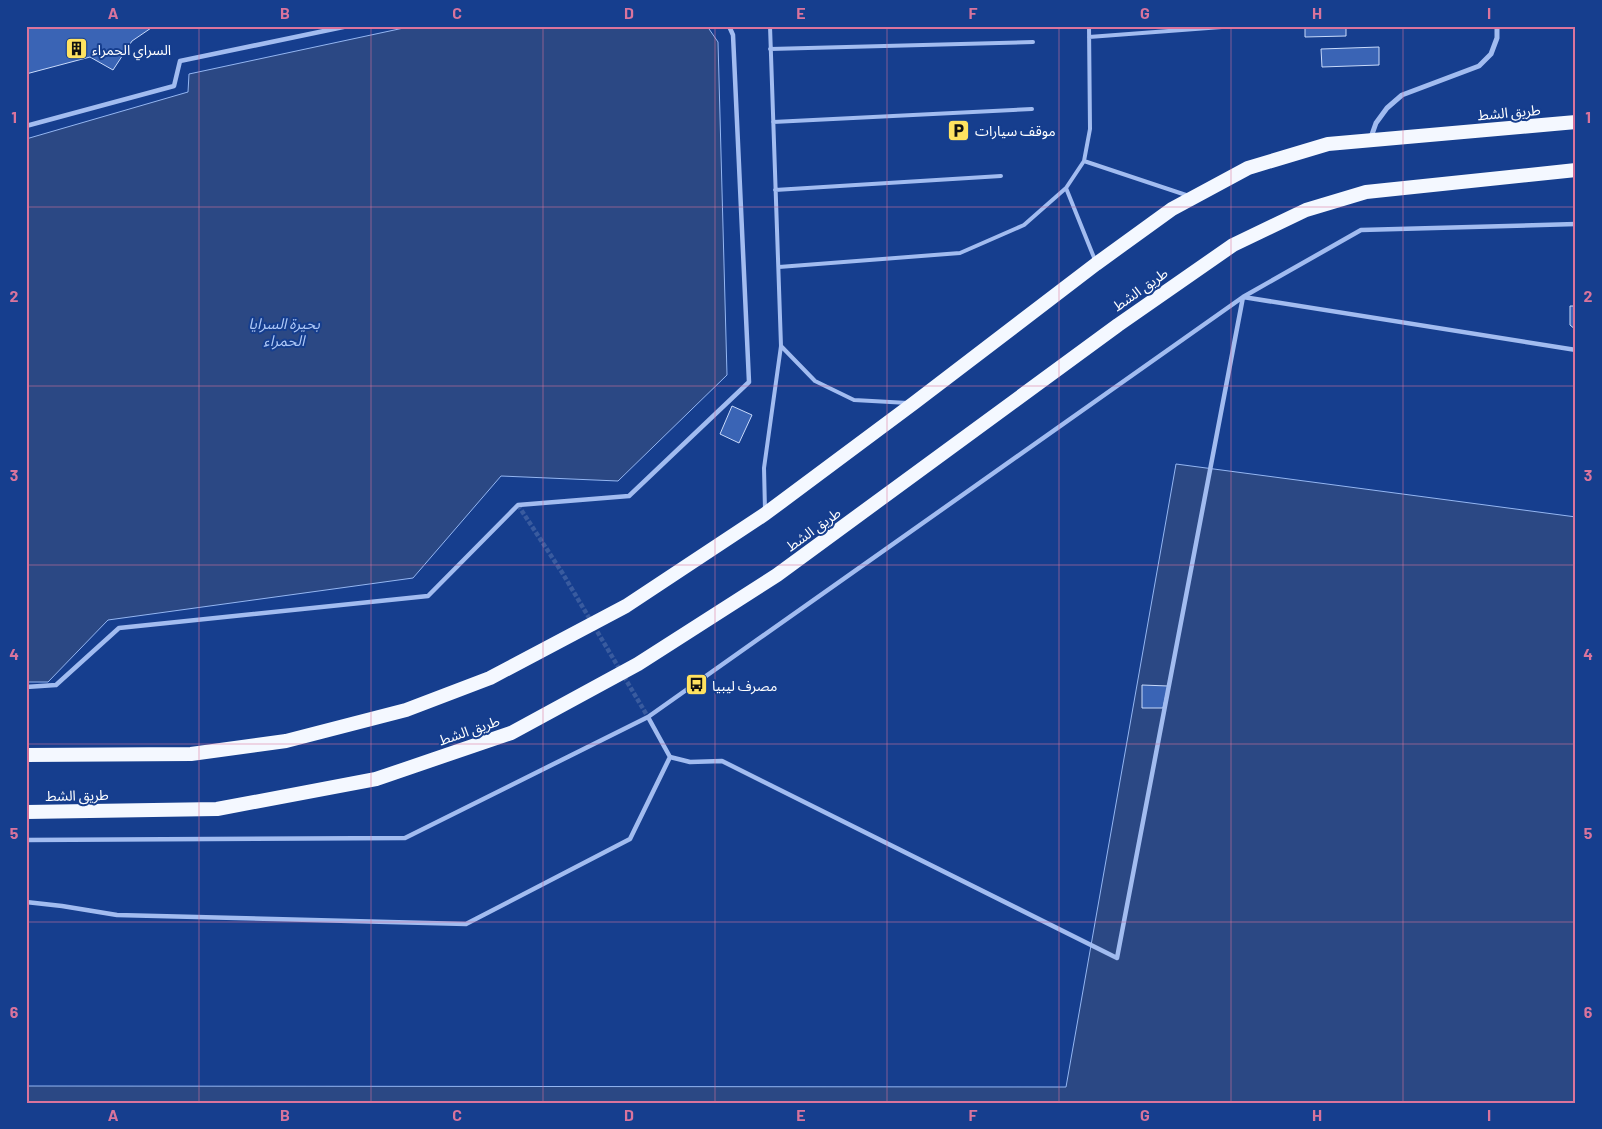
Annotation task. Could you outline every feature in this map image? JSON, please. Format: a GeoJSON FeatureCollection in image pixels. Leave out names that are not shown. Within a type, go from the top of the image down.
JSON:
{"type":"FeatureCollection","features":[{"type":"Feature","properties":{"kind":"highway","name":"طريق الشط"},"geometry":{"type":"LineString","coordinates":[[26,755],[191,754],[286,741],[406,710],[490,678],[626,606],[765,514],[1096,264],[1172,209],[1248,168],[1328,144],[1576,122]]}},
{"type":"Feature","properties":{"kind":"highway","name":"طريق الشط"},"geometry":{"type":"LineString","coordinates":[[26,812],[218,809],[376,779],[511,733],[638,664],[777,575],[1118,324],[1233,245],[1306,210],[1366,192],[1576,170]]}},
{"type":"Feature","properties":{"kind":"street"},"geometry":{"type":"LineString","coordinates":[[26,126],[174,86],[180,61],[348,26]]}},
{"type":"Feature","properties":{"kind":"street"},"geometry":{"type":"LineString","coordinates":[[26,687],[56,685],[119,628],[428,596],[518,505],[629,496],[749,382],[733,35],[729,26]]}},
{"type":"Feature","properties":{"kind":"street"},"geometry":{"type":"LineString","coordinates":[[1370,140],[1376,123],[1387,108],[1402,95],[1479,66],[1491,54],[1497,38],[1497,26]]}},
{"type":"Feature","properties":{"kind":"street"},"geometry":{"type":"LineString","coordinates":[[26,840],[405,838],[648,717],[1244,297],[1361,230],[1576,224]]}},
{"type":"Feature","properties":{"kind":"street"},"geometry":{"type":"LineString","coordinates":[[1244,297],[1576,350]]}},
{"type":"Feature","properties":{"kind":"street"},"geometry":{"type":"LineString","coordinates":[[648,717],[670,757],[690,762],[722,761],[1117,958],[1244,297]]}},
{"type":"Feature","properties":{"kind":"street"},"geometry":{"type":"LineString","coordinates":[[26,902],[117,915],[466,924],[630,839],[670,757]]}},
{"type":"Feature","properties":{"kind":"lane"},"geometry":{"type":"LineString","coordinates":[[765,514],[764,468],[782,346],[772,122],[770,26]]}},
{"type":"Feature","properties":{"kind":"lane"},"geometry":{"type":"LineString","coordinates":[[779,267],[960,253],[1024,225],[1066,188],[1084,161],[1090,129],[1089,26]]}},
{"type":"Feature","properties":{"kind":"lane"},"geometry":{"type":"LineString","coordinates":[[1089,37],[1235,26]]}},
{"type":"Feature","properties":{"kind":"lane"},"geometry":{"type":"LineString","coordinates":[[770,49],[1033,42]]}},
{"type":"Feature","properties":{"kind":"lane"},"geometry":{"type":"LineString","coordinates":[[772,122],[1032,109]]}},
{"type":"Feature","properties":{"kind":"lane"},"geometry":{"type":"LineString","coordinates":[[1084,161],[1194,197]]}},
{"type":"Feature","properties":{"kind":"lane"},"geometry":{"type":"LineString","coordinates":[[775,190],[1001,176]]}},
{"type":"Feature","properties":{"kind":"lane"},"geometry":{"type":"LineString","coordinates":[[1066,188],[1096,264]]}},
{"type":"Feature","properties":{"kind":"lane"},"geometry":{"type":"LineString","coordinates":[[782,346],[815,381],[854,400],[914,403]]}},
{"type":"Feature","properties":{"kind":"water","name":"بحيرة السرايا الحمراء"},"geometry":{"type":"Polygon","coordinates":[[[413,26],[707,26],[718,42],[727,375],[618,481],[501,476],[413,578],[108,620],[48,682],[26,682],[26,139],[188,92],[189,74],[413,26]]]}},
{"type":"Feature","properties":{"kind":"water"},"geometry":{"type":"Polygon","coordinates":[[[1176,464],[1576,517],[1576,1103],[26,1103],[26,1086],[1066,1087],[1176,464]]]}},
{"type":"Feature","properties":{"kind":"building","name":"السراي الحمراء"},"geometry":{"type":"Polygon","coordinates":[[[26,26],[154,26],[132,41],[113,70],[90,57],[26,74],[26,26]]]}},
{"type":"Feature","properties":{"kind":"building"},"geometry":{"type":"Polygon","coordinates":[[[1305,26],[1346,26],[1346,36],[1305,37],[1305,26]]]}},
{"type":"Feature","properties":{"kind":"building"},"geometry":{"type":"Polygon","coordinates":[[[1379,47],[1379,65],[1322,67],[1321,49],[1379,47]]]}},
{"type":"Feature","properties":{"kind":"building"},"geometry":{"type":"Polygon","coordinates":[[[1570,306],[1576,306],[1576,330],[1570,325],[1570,306]]]}},
{"type":"Feature","properties":{"kind":"building"},"geometry":{"type":"Polygon","coordinates":[[[732,406],[752,415],[739,443],[720,434],[732,406]]]}},
{"type":"Feature","properties":{"kind":"building"},"geometry":{"type":"Polygon","coordinates":[[[1142,685],[1168,686],[1163,708],[1142,708],[1142,685]]]}},
{"type":"Feature","properties":{"kind":"tunnel"},"geometry":{"type":"LineString","coordinates":[[518,505],[563,574],[648,717]]}},
{"type":"Feature","properties":{"kind":"place","name":"السراي الحمراء"},"geometry":{"type":"Point","coordinates":[76,49]}},
{"type":"Feature","properties":{"kind":"place","name":"موقف سيارات"},"geometry":{"type":"Point","coordinates":[959,130]}},
{"type":"Feature","properties":{"kind":"place","name":"مصرف ليبيا"},"geometry":{"type":"Point","coordinates":[696,685]}}]}
